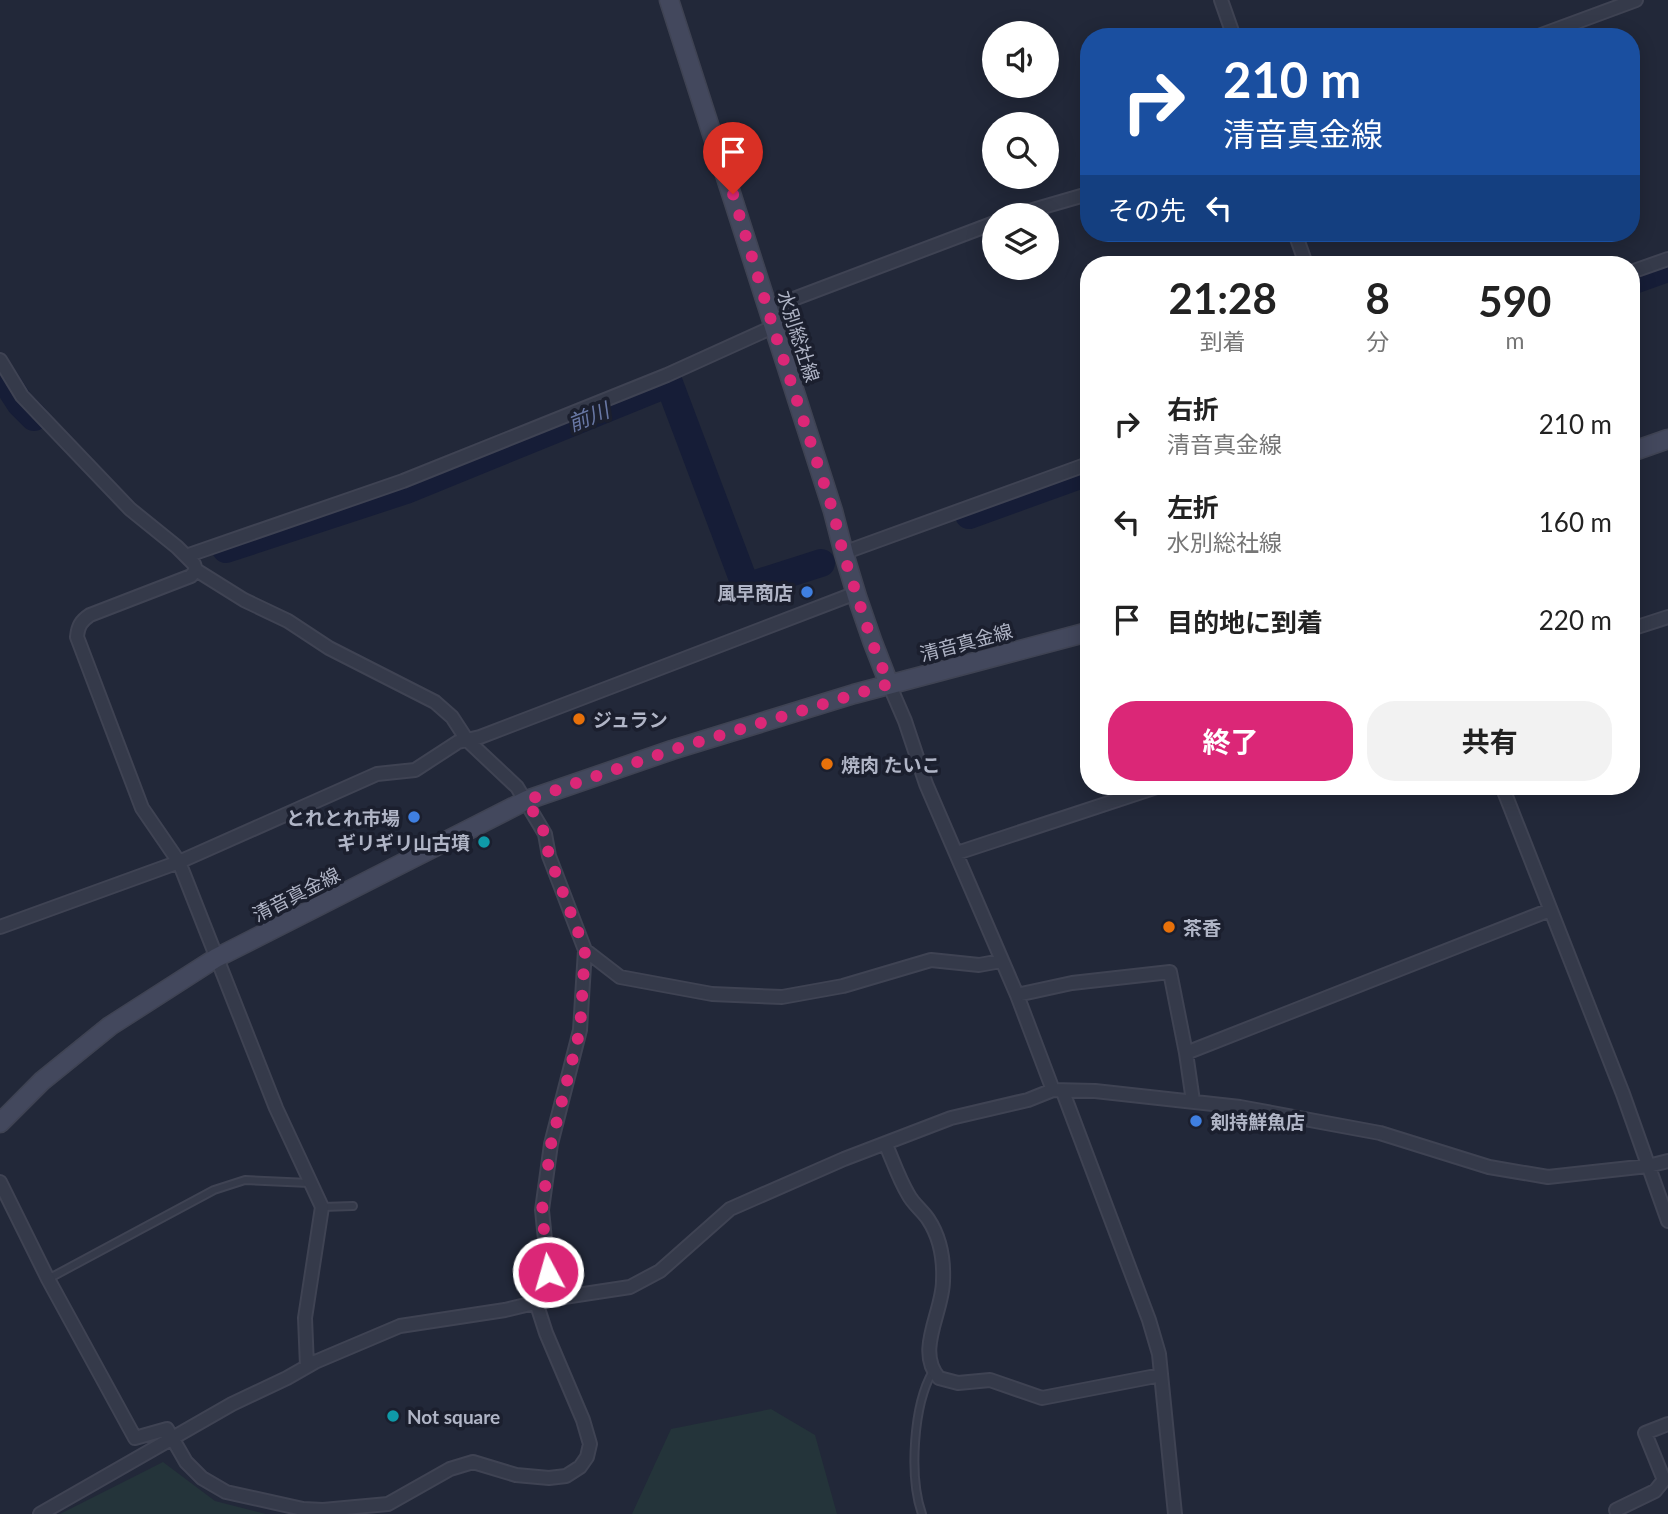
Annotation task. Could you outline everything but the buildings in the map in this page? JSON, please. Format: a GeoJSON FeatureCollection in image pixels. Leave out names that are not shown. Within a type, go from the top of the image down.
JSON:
{"type":"FeatureCollection","features":[{"type":"Feature","properties":{"kind":"main road","name":"水別総社線"},"geometry":{"type":"LineString","coordinates":[[669,0],[696,76],[767,309],[833,511],[843,553],[873,645],[889,684]]}},
{"type":"Feature","properties":{"kind":"main road"},"geometry":{"type":"LineString","coordinates":[[1640,449],[1668,439]]}},
{"type":"Feature","properties":{"kind":"main road","name":"清音真金線"},"geometry":{"type":"LineString","coordinates":[[0,1123],[42,1082],[110,1026],[216,958],[527,800],[672,750],[889,684],[1080,634]]}},
{"type":"Feature","properties":{"kind":"street"},"geometry":{"type":"LineString","coordinates":[[1221,0],[1231,28]]}},
{"type":"Feature","properties":{"kind":"street"},"geometry":{"type":"LineString","coordinates":[[1560,28],[1636,0]]}},
{"type":"Feature","properties":{"kind":"street"},"geometry":{"type":"LineString","coordinates":[[1057,203],[1080,196]]}},
{"type":"Feature","properties":{"kind":"street"},"geometry":{"type":"LineString","coordinates":[[767,309],[982,228]]}},
{"type":"Feature","properties":{"kind":"street"},"geometry":{"type":"LineString","coordinates":[[1640,269],[1668,259]]}},
{"type":"Feature","properties":{"kind":"street"},"geometry":{"type":"LineString","coordinates":[[186,556],[415,476],[667,375],[773,327]]}},
{"type":"Feature","properties":{"kind":"street"},"geometry":{"type":"LineString","coordinates":[[0,360],[22,396],[130,509],[186,556],[196,570],[244,600],[288,621],[329,648],[435,702],[452,717],[467,740],[517,787],[527,800],[545,834],[549,856],[585,950],[580,1030],[551,1144],[542,1210],[551,1299]]}},
{"type":"Feature","properties":{"kind":"street"},"geometry":{"type":"LineString","coordinates":[[843,553],[1080,467]]}},
{"type":"Feature","properties":{"kind":"street"},"geometry":{"type":"LineString","coordinates":[[196,570],[191,576],[90,615],[82,620],[77,637],[142,808],[179,862],[276,1108],[321,1207],[305,1318],[307,1366]]}},
{"type":"Feature","properties":{"kind":"street"},"geometry":{"type":"LineString","coordinates":[[0,927],[179,862],[377,774],[415,770],[453,744],[856,593]]}},
{"type":"Feature","properties":{"kind":"street"},"geometry":{"type":"LineString","coordinates":[[1640,626],[1668,617]]}},
{"type":"Feature","properties":{"kind":"street"},"geometry":{"type":"LineString","coordinates":[[889,684],[905,721],[926,784],[1058,1091],[1149,1320],[1159,1354],[1175,1514]]}},
{"type":"Feature","properties":{"kind":"street"},"geometry":{"type":"LineString","coordinates":[[957,853],[1133,795]]}},
{"type":"Feature","properties":{"kind":"street"},"geometry":{"type":"LineString","coordinates":[[1505,795],[1623,1094],[1668,1221]]}},
{"type":"Feature","properties":{"kind":"street"},"geometry":{"type":"LineString","coordinates":[[1186,1053],[1550,910]]}},
{"type":"Feature","properties":{"kind":"street"},"geometry":{"type":"LineString","coordinates":[[585,950],[620,976],[712,994],[782,997],[843,986],[931,960],[979,965],[1002,961]]}},
{"type":"Feature","properties":{"kind":"street"},"geometry":{"type":"LineString","coordinates":[[1017,995],[1072,983],[1170,972],[1193,1101]]}},
{"type":"Feature","properties":{"kind":"street"},"geometry":{"type":"LineString","coordinates":[[40,1514],[232,1404],[307,1366],[400,1326],[630,1287],[649,1279],[730,1209],[844,1159],[951,1118],[1058,1091],[1095,1091],[1240,1107],[1380,1133],[1489,1167],[1548,1177],[1648,1166],[1668,1161]]}},
{"type":"Feature","properties":{"kind":"street"},"geometry":{"type":"LineString","coordinates":[[886,1145],[907,1194],[930,1222],[942,1254],[944,1283],[935,1314],[929,1356],[933,1371],[939,1378],[948,1381],[990,1380],[1042,1398],[1161,1375]]}},
{"type":"Feature","properties":{"kind":"street"},"geometry":{"type":"LineString","coordinates":[[0,1182],[48,1279],[135,1438],[167,1429],[186,1462],[202,1478],[226,1492],[303,1509],[323,1510],[388,1504],[450,1469],[473,1462],[516,1475],[550,1478],[566,1476],[580,1468],[587,1457],[590,1444],[536,1302]]}},
{"type":"Feature","properties":{"kind":"street"},"geometry":{"type":"LineString","coordinates":[[1616,1510],[1655,1492],[1664,1480],[1645,1433],[1668,1424]]}},
{"type":"Feature","properties":{"kind":"lane"},"geometry":{"type":"LineString","coordinates":[[48,1279],[214,1190],[245,1180],[310,1183]]}},
{"type":"Feature","properties":{"kind":"lane"},"geometry":{"type":"LineString","coordinates":[[321,1207],[353,1206]]}},
{"type":"Feature","properties":{"kind":"lane"},"geometry":{"type":"LineString","coordinates":[[922,1514],[917,1490],[916,1433],[924,1387],[933,1371]]}},
{"type":"Feature","properties":{"kind":"shaded area"},"geometry":{"type":"Polygon","coordinates":[[[771,1409],[815,1435],[837,1514],[632,1514],[671,1429],[771,1409]]]}},
{"type":"Feature","properties":{"kind":"shaded area"},"geometry":{"type":"Polygon","coordinates":[[[163,1462],[215,1501],[266,1514],[60,1514],[163,1462]]]}},
{"type":"Feature","properties":{"kind":"waterway","name":"前川"},"geometry":{"type":"LineString","coordinates":[[1640,278],[1668,268]]}},
{"type":"Feature","properties":{"kind":"waterway","name":"前川"},"geometry":{"type":"LineString","coordinates":[[0,372],[20,403],[34,417]]}},
{"type":"Feature","properties":{"kind":"waterway","name":"前川"},"geometry":{"type":"LineString","coordinates":[[226,549],[406,490],[669,383],[746,587],[821,563]]}},
{"type":"Feature","properties":{"kind":"waterway","name":"前川"},"geometry":{"type":"LineString","coordinates":[[969,515],[1080,475]]}},
{"type":"Feature","properties":{"kind":"place","name":"風早商店"},"geometry":{"type":"Point","coordinates":[807,592]}},
{"type":"Feature","properties":{"kind":"place","name":"ジュラン"},"geometry":{"type":"Point","coordinates":[579,719]}},
{"type":"Feature","properties":{"kind":"place","name":"焼肉 たいこ"},"geometry":{"type":"Point","coordinates":[827,764]}},
{"type":"Feature","properties":{"kind":"place","name":"とれとれ市場"},"geometry":{"type":"Point","coordinates":[414,817]}},
{"type":"Feature","properties":{"kind":"place","name":"ギリギリ山古墳"},"geometry":{"type":"Point","coordinates":[484,842]}},
{"type":"Feature","properties":{"kind":"place","name":"茶香"},"geometry":{"type":"Point","coordinates":[1169,927]}},
{"type":"Feature","properties":{"kind":"place","name":"剣持鮮魚店"},"geometry":{"type":"Point","coordinates":[1196,1121]}},
{"type":"Feature","properties":{"kind":"place","name":"Not square"},"geometry":{"type":"Point","coordinates":[393,1416]}},
{"type":"Feature","properties":{"kind":"route"},"geometry":{"type":"LineString","coordinates":[[548,1272],[542,1210],[551,1144],[580,1030],[585,950],[549,856],[545,834],[527,800],[672,750],[889,684],[873,645],[843,553],[833,511],[733,194]]}}]}
